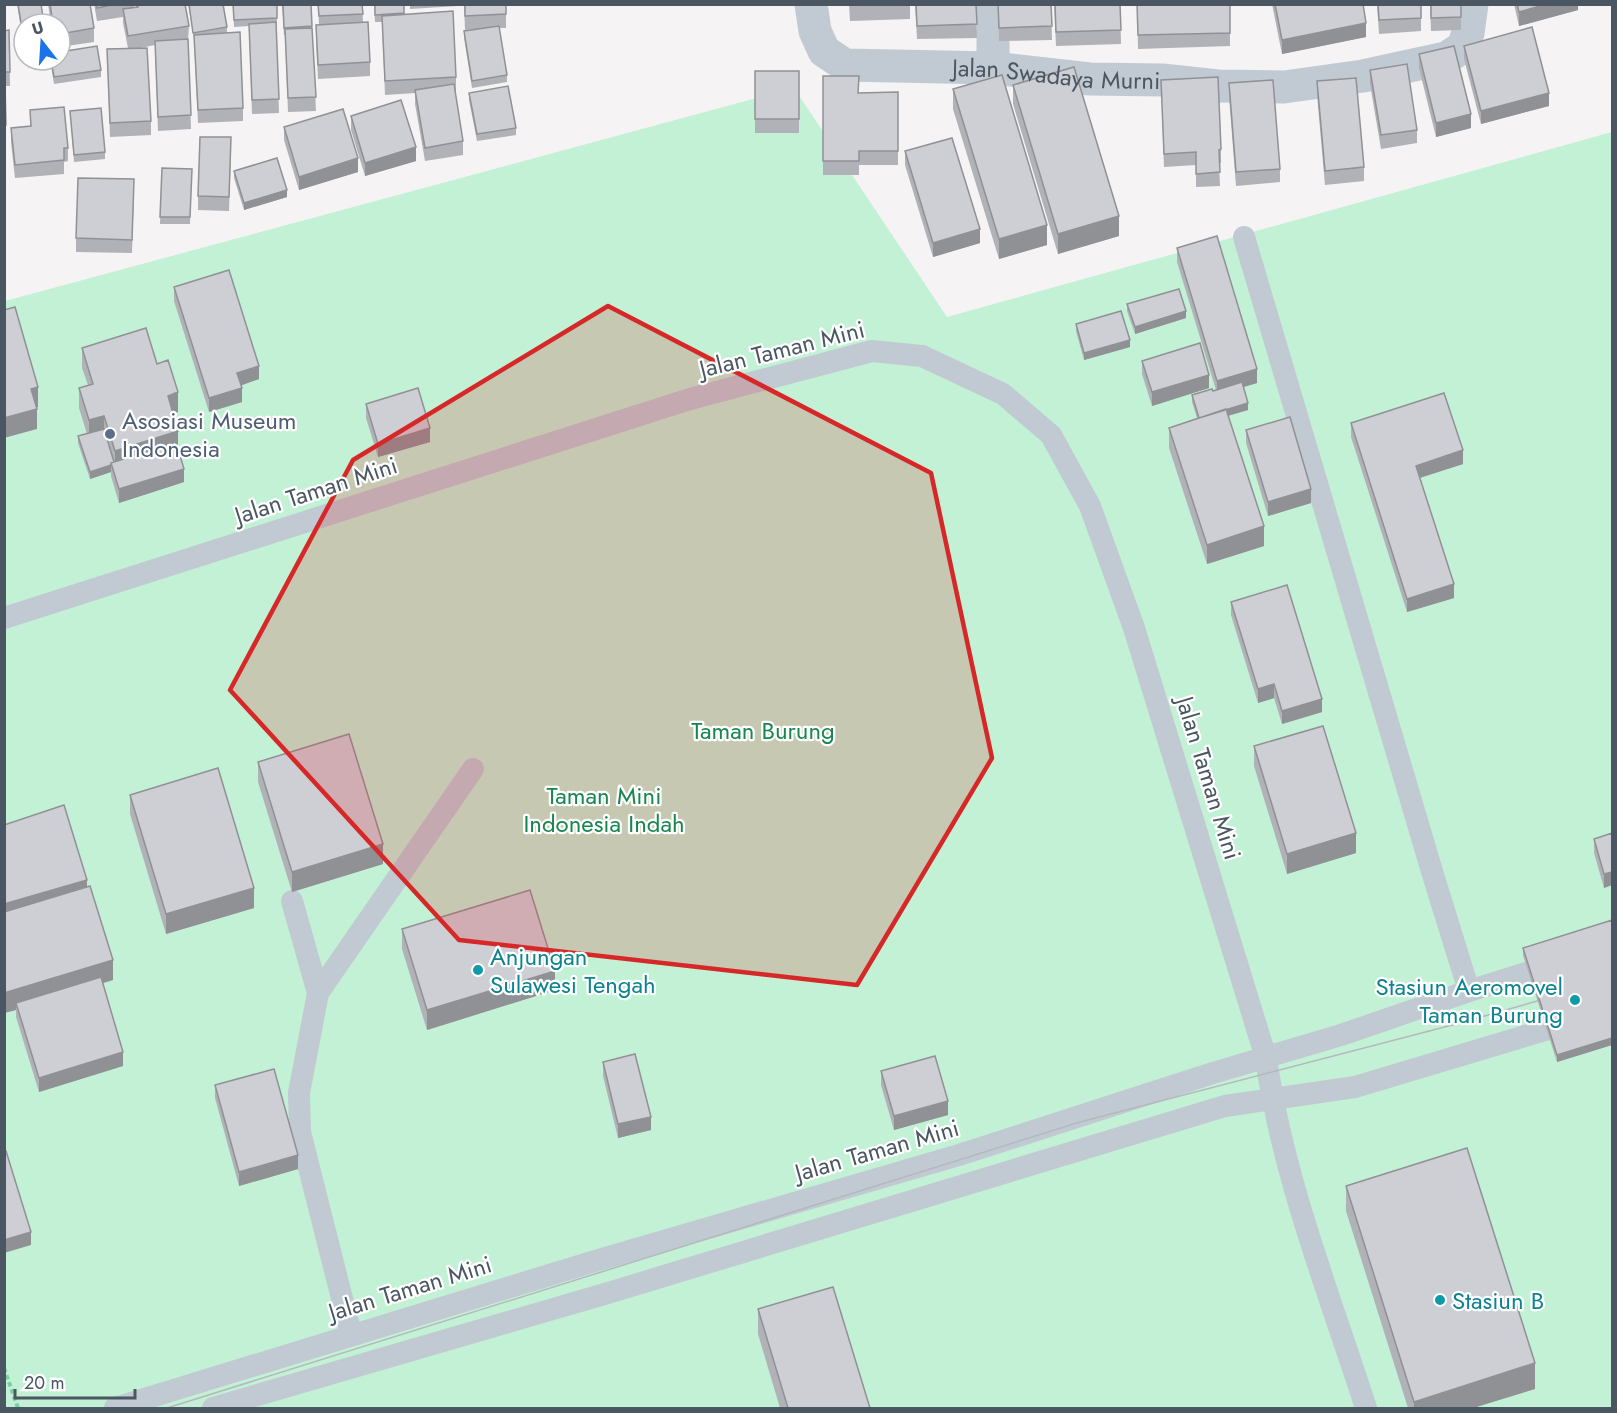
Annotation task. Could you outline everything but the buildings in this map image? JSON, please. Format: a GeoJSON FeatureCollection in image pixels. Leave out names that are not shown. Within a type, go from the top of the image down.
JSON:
{"type":"FeatureCollection","features":[{"type":"Feature","properties":{"kind":"street","name":"Jalan Swadaya Murni"},"geometry":{"type":"LineString","coordinates":[[811,4],[815,31],[824,51],[845,65],[993,68],[1090,79],[1162,80],[1218,86],[1284,87],[1363,76],[1446,58],[1463,47],[1468,33],[1472,4]]}},
{"type":"Feature","properties":{"kind":"street"},"geometry":{"type":"LineString","coordinates":[[993,4],[993,68]]}},
{"type":"Feature","properties":{"kind":"lane"},"geometry":{"type":"LineString","coordinates":[[1244,237],[1469,991]]}},
{"type":"Feature","properties":{"kind":"lane","name":"Jalan Taman Mini"},"geometry":{"type":"LineString","coordinates":[[4,618],[690,399],[872,351],[922,356],[1003,394],[1051,435],[1090,506],[1134,628],[1266,1058],[1202,1076],[959,1155],[595,1261],[115,1408]]}},
{"type":"Feature","properties":{"kind":"lane"},"geometry":{"type":"LineString","coordinates":[[351,1335],[300,1132],[299,1093],[318,993],[473,769]]}},
{"type":"Feature","properties":{"kind":"lane"},"geometry":{"type":"LineString","coordinates":[[292,901],[318,993]]}},
{"type":"Feature","properties":{"kind":"lane"},"geometry":{"type":"LineString","coordinates":[[1366,1408],[1293,1183],[1272,1100],[1266,1058],[1612,946]]}},
{"type":"Feature","properties":{"kind":"lane"},"geometry":{"type":"LineString","coordinates":[[213,1408],[596,1296],[1225,1106],[1355,1088],[1612,1010]]}},
{"type":"Feature","properties":{"kind":"path"},"geometry":{"type":"LineString","coordinates":[[4,1368],[18,1408]]}},
{"type":"Feature","properties":{"kind":"highlighted area"},"geometry":{"type":"Polygon","coordinates":[[[608,306],[931,473],[992,758],[857,985],[459,940],[230,690],[353,460],[608,306]]]}},
{"type":"Feature","properties":{"kind":"green space","name":"Taman Mini Indonesia Indah"},"geometry":{"type":"Polygon","coordinates":[[[794,88],[947,317],[1612,132],[1612,1408],[5,1408],[5,301],[794,88]]]}},
{"type":"Feature","properties":{"kind":"tram line"},"geometry":{"type":"LineString","coordinates":[[167,1408],[1080,1122],[1555,996]]}},
{"type":"Feature","properties":{"kind":"place","name":"Asosiasi Museum Indonesia"},"geometry":{"type":"Point","coordinates":[110,434]}},
{"type":"Feature","properties":{"kind":"place","name":"Anjungan Sulawesi Tengah"},"geometry":{"type":"Point","coordinates":[478,970]}},
{"type":"Feature","properties":{"kind":"place","name":"Stasiun Aeromovel Taman Burung"},"geometry":{"type":"Point","coordinates":[1575,1000]}},
{"type":"Feature","properties":{"kind":"place","name":"Stasiun B"},"geometry":{"type":"Point","coordinates":[1440,1300]}},
{"type":"Feature","properties":{"kind":"park label","name":"Taman Burung"},"geometry":{"type":"Point","coordinates":[763,730]}}]}
